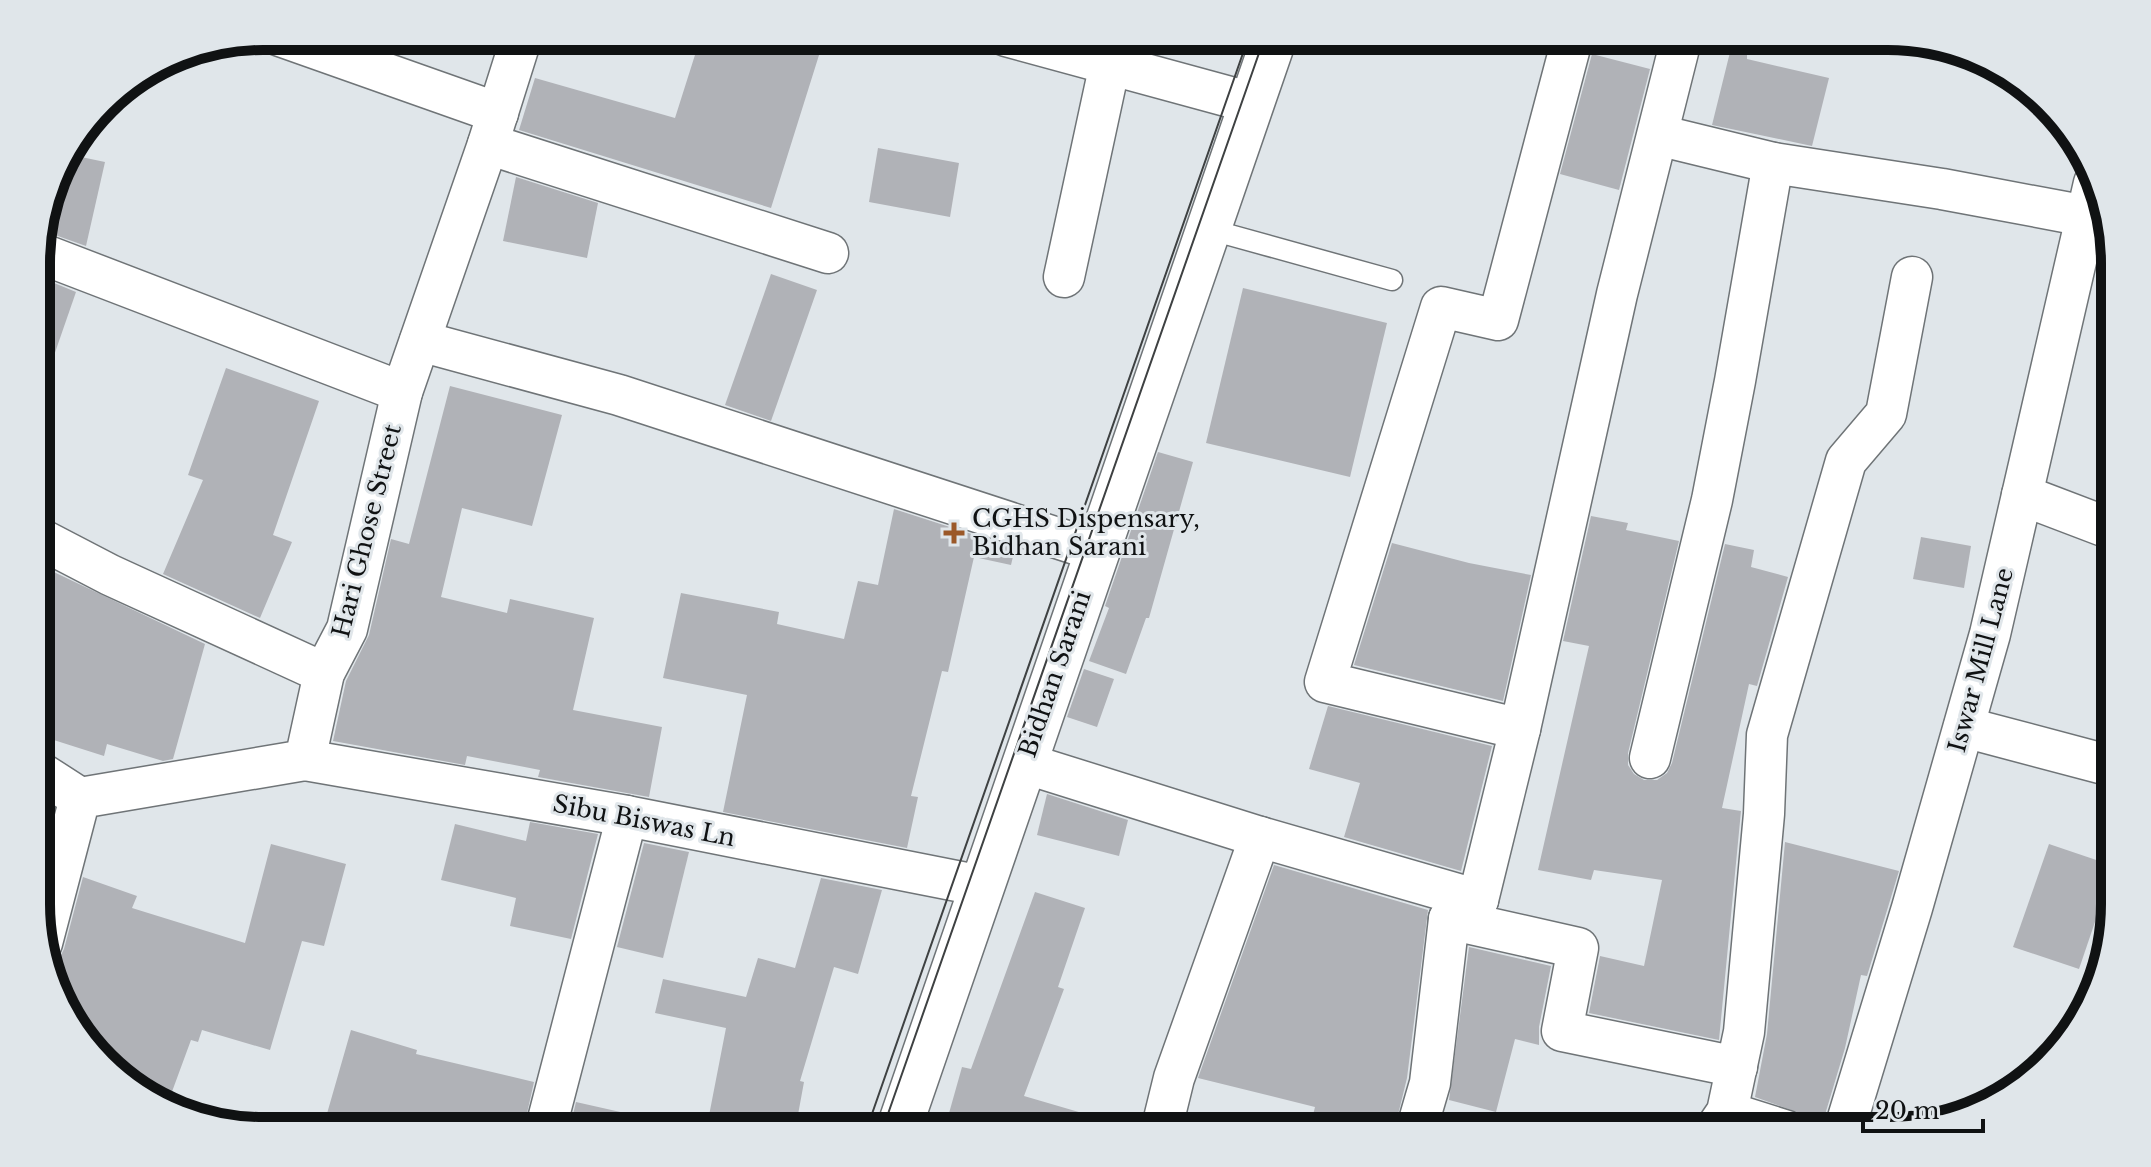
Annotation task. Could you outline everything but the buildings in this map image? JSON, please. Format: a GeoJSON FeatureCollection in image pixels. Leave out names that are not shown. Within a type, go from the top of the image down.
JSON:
{"type":"FeatureCollection","features":[{"type":"Feature","properties":{"kind":"main road","name":"Bidhan Sarani"},"geometry":{"type":"LineString","coordinates":[[903,1117],[1270,50]]}},
{"type":"Feature","properties":{"kind":"street"},"geometry":{"type":"LineString","coordinates":[[312,50],[493,129],[828,253]]}},
{"type":"Feature","properties":{"kind":"street","name":"Hari Ghose Street"},"geometry":{"type":"LineString","coordinates":[[305,760],[324,673],[347,629],[402,392],[518,50]]}},
{"type":"Feature","properties":{"kind":"street"},"geometry":{"type":"LineString","coordinates":[[1064,277],[1113,50],[1252,103]]}},
{"type":"Feature","properties":{"kind":"street"},"geometry":{"type":"LineString","coordinates":[[1520,729],[1325,682],[1441,307],[1498,320],[1569,50]]}},
{"type":"Feature","properties":{"kind":"street"},"geometry":{"type":"LineString","coordinates":[[1420,1117],[1430,1083],[1463,910],[1520,729],[1617,294],[1679,50]]}},
{"type":"Feature","properties":{"kind":"street"},"geometry":{"type":"LineString","coordinates":[[1658,135],[1773,163],[1942,189],[2090,199]]}},
{"type":"Feature","properties":{"kind":"street"},"geometry":{"type":"LineString","coordinates":[[1650,758],[1712,500],[1773,163]]}},
{"type":"Feature","properties":{"kind":"street","name":"Iswar Mill Lane"},"geometry":{"type":"LineString","coordinates":[[1848,1117],[1990,634],[2090,199]]}},
{"type":"Feature","properties":{"kind":"street"},"geometry":{"type":"LineString","coordinates":[[50,257],[402,392]]}},
{"type":"Feature","properties":{"kind":"street"},"geometry":{"type":"LineString","coordinates":[[1722,1117],[1744,1032],[1760,861],[1767,735],[1846,461],[1886,414],[1912,277]]}},
{"type":"Feature","properties":{"kind":"street"},"geometry":{"type":"LineString","coordinates":[[420,341],[619,395],[1097,551]]}},
{"type":"Feature","properties":{"kind":"street"},"geometry":{"type":"LineString","coordinates":[[2022,495],[2101,525]]}},
{"type":"Feature","properties":{"kind":"street"},"geometry":{"type":"LineString","coordinates":[[50,544],[110,575],[324,673]]}},
{"type":"Feature","properties":{"kind":"street"},"geometry":{"type":"LineString","coordinates":[[1964,727],[2101,763]]}},
{"type":"Feature","properties":{"kind":"street"},"geometry":{"type":"LineString","coordinates":[[50,779],[80,798],[305,760]]}},
{"type":"Feature","properties":{"kind":"street","name":"Sibu Biswas Ln"},"geometry":{"type":"LineString","coordinates":[[305,760],[627,816],[982,886]]}},
{"type":"Feature","properties":{"kind":"street"},"geometry":{"type":"LineString","coordinates":[[1024,763],[1260,837],[1578,948],[1562,1031],[1737,1067]]}},
{"type":"Feature","properties":{"kind":"street"},"geometry":{"type":"LineString","coordinates":[[50,911],[80,798]]}},
{"type":"Feature","properties":{"kind":"street"},"geometry":{"type":"LineString","coordinates":[[549,1117],[627,816]]}},
{"type":"Feature","properties":{"kind":"street"},"geometry":{"type":"LineString","coordinates":[[1164,1117],[1174,1078],[1260,837]]}},
{"type":"Feature","properties":{"kind":"lane"},"geometry":{"type":"LineString","coordinates":[[1208,229],[1392,280]]}},
{"type":"Feature","properties":{"kind":"tram line"},"geometry":{"type":"LineString","coordinates":[[871,1117],[1244,50]]}},
{"type":"Feature","properties":{"kind":"tram line"},"geometry":{"type":"LineString","coordinates":[[887,1117],[1260,50]]}},
{"type":"Feature","properties":{"kind":"place","name":"CGHS Dispensary, Bidhan Sarani"},"geometry":{"type":"Point","coordinates":[954,533]}}]}
